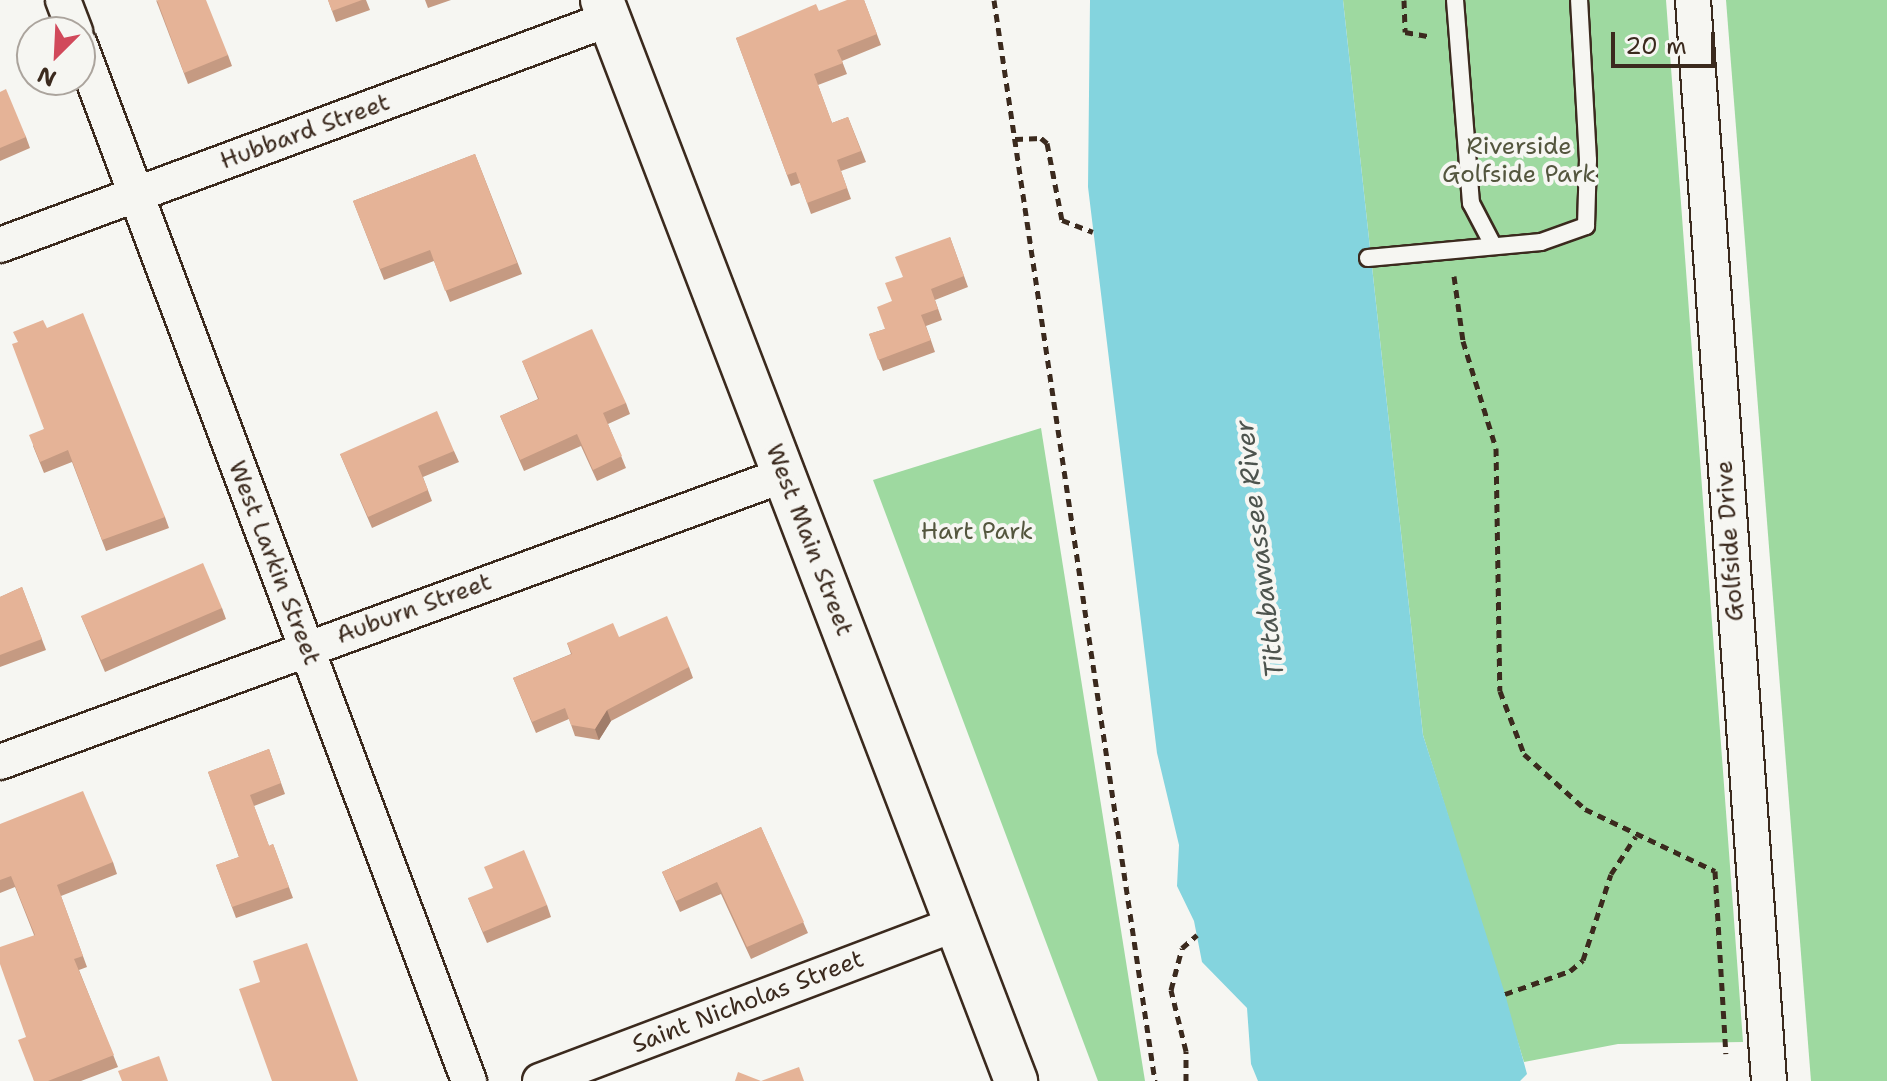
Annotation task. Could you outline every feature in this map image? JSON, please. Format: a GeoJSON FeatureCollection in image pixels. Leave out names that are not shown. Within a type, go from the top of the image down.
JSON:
{"type":"FeatureCollection","features":[{"type":"Feature","properties":{"kind":"street","name":"Golfside Drive"},"geometry":{"type":"LineString","coordinates":[[1693,0],[1769,1081]]}},
{"type":"Feature","properties":{"kind":"street","name":"Hubbard Street"},"geometry":{"type":"LineString","coordinates":[[0,245],[137,195],[606,10]]}},
{"type":"Feature","properties":{"kind":"street","name":"West Main Street"},"geometry":{"type":"LineString","coordinates":[[606,10],[1016,1081]]}},
{"type":"Feature","properties":{"kind":"street","name":"West Larkin Street"},"geometry":{"type":"LineString","coordinates":[[96,87],[469,1081]]}},
{"type":"Feature","properties":{"kind":"street","name":"Auburn Street"},"geometry":{"type":"LineString","coordinates":[[0,762],[784,475]]}},
{"type":"Feature","properties":{"kind":"street","name":"Saint Nicholas Street"},"geometry":{"type":"LineString","coordinates":[[540,1081],[955,924]]}},
{"type":"Feature","properties":{"kind":"lane"},"geometry":{"type":"LineString","coordinates":[[1455,0],[1471,203],[1493,245]]}},
{"type":"Feature","properties":{"kind":"lane"},"geometry":{"type":"LineString","coordinates":[[1368,258],[1541,242],[1586,226],[1588,160],[1579,0]]}},
{"type":"Feature","properties":{"kind":"path"},"geometry":{"type":"LineString","coordinates":[[994,0],[1155,1081]]}},
{"type":"Feature","properties":{"kind":"path"},"geometry":{"type":"LineString","coordinates":[[1404,0],[1405,32],[1433,37]]}},
{"type":"Feature","properties":{"kind":"path"},"geometry":{"type":"LineString","coordinates":[[1432,24],[1434,51]]}},
{"type":"Feature","properties":{"kind":"path"},"geometry":{"type":"LineString","coordinates":[[1015,139],[1041,138],[1047,143],[1062,220],[1093,232]]}},
{"type":"Feature","properties":{"kind":"path"},"geometry":{"type":"LineString","coordinates":[[1450,250],[1463,341],[1496,448],[1500,691],[1524,754],[1585,809],[1636,836],[1715,871],[1726,1054]]}},
{"type":"Feature","properties":{"kind":"path"},"geometry":{"type":"LineString","coordinates":[[1505,994],[1570,971],[1583,960],[1611,874],[1636,836]]}},
{"type":"Feature","properties":{"kind":"path"},"geometry":{"type":"LineString","coordinates":[[1186,1081],[1186,1051],[1171,990],[1182,948],[1197,935]]}},
{"type":"Feature","properties":{"kind":"green space","name":"Riverside Golfside Park"},"geometry":{"type":"Polygon","coordinates":[[[1343,0],[1666,0],[1743,1042],[1618,1044],[1524,1062],[1423,735],[1343,0]]]}},
{"type":"Feature","properties":{"kind":"green space"},"geometry":{"type":"Polygon","coordinates":[[[1726,0],[1887,0],[1887,1081],[1811,1081],[1726,0]]]}},
{"type":"Feature","properties":{"kind":"green space","name":"Hart Park"},"geometry":{"type":"Polygon","coordinates":[[[1041,428],[1145,1081],[1098,1081],[873,480],[1041,428]]]}},
{"type":"Feature","properties":{"kind":"water","name":"Tittabawassee River"},"geometry":{"type":"Polygon","coordinates":[[[1090,0],[1343,0],[1423,735],[1505,994],[1527,1074],[1520,1081],[1258,1081],[1251,1064],[1247,1008],[1202,962],[1194,921],[1177,886],[1179,845],[1157,753],[1088,187],[1090,0]]]}},
{"type":"Feature","properties":{"kind":"building"},"geometry":{"type":"Polygon","coordinates":[[[157,0],[206,0],[228,55],[184,73],[157,0]]]}},
{"type":"Feature","properties":{"kind":"building"},"geometry":{"type":"Polygon","coordinates":[[[328,0],[362,0],[332,11],[328,0]]]}},
{"type":"Feature","properties":{"kind":"building"},"geometry":{"type":"Polygon","coordinates":[[[847,0],[864,0],[877,34],[837,50],[843,63],[814,74],[832,123],[848,117],[861,151],[837,160],[847,188],[807,203],[796,172],[787,175],[736,38],[816,4],[819,11],[847,0]]]}},
{"type":"Feature","properties":{"kind":"building"},"geometry":{"type":"Polygon","coordinates":[[[6,89],[26,137],[0,148],[0,92],[6,89]]]}},
{"type":"Feature","properties":{"kind":"building"},"geometry":{"type":"Polygon","coordinates":[[[475,154],[517,263],[445,291],[430,250],[380,269],[353,201],[475,154]]]}},
{"type":"Feature","properties":{"kind":"building"},"geometry":{"type":"Polygon","coordinates":[[[950,237],[964,276],[931,289],[938,309],[921,315],[931,340],[878,360],[869,334],[885,329],[877,307],[892,301],[885,283],[903,277],[895,257],[950,237]]]}},
{"type":"Feature","properties":{"kind":"building"},"geometry":{"type":"Polygon","coordinates":[[[83,313],[165,517],[102,540],[68,450],[40,462],[29,435],[44,429],[12,344],[18,342],[13,332],[43,320],[47,328],[83,313]]]}},
{"type":"Feature","properties":{"kind":"building"},"geometry":{"type":"Polygon","coordinates":[[[592,329],[626,403],[603,413],[622,456],[593,470],[577,434],[520,460],[500,416],[539,399],[522,361],[592,329]]]}},
{"type":"Feature","properties":{"kind":"building"},"geometry":{"type":"Polygon","coordinates":[[[437,411],[454,451],[418,466],[428,490],[368,517],[340,454],[437,411]]]}},
{"type":"Feature","properties":{"kind":"building"},"geometry":{"type":"Polygon","coordinates":[[[203,563],[222,608],[101,660],[81,616],[203,563]]]}},
{"type":"Feature","properties":{"kind":"building"},"geometry":{"type":"Polygon","coordinates":[[[22,587],[42,639],[0,655],[0,597],[22,587]]]}},
{"type":"Feature","properties":{"kind":"building"},"geometry":{"type":"Polygon","coordinates":[[[667,616],[689,667],[607,710],[595,729],[571,725],[565,708],[532,722],[513,678],[572,654],[567,643],[613,623],[619,637],[667,616]]]}},
{"type":"Feature","properties":{"kind":"building"},"geometry":{"type":"Polygon","coordinates":[[[269,749],[281,783],[250,795],[269,846],[273,844],[289,887],[232,907],[216,865],[239,857],[208,772],[269,749]]]}},
{"type":"Feature","properties":{"kind":"building"},"geometry":{"type":"Polygon","coordinates":[[[83,791],[113,862],[57,885],[83,956],[74,959],[114,1055],[48,1081],[34,1081],[18,1040],[26,1037],[0,964],[0,947],[35,935],[11,876],[0,880],[0,824],[83,791]]]}},
{"type":"Feature","properties":{"kind":"building"},"geometry":{"type":"Polygon","coordinates":[[[761,827],[804,922],[747,947],[717,882],[676,901],[662,872],[761,827]]]}},
{"type":"Feature","properties":{"kind":"building"},"geometry":{"type":"Polygon","coordinates":[[[524,850],[547,905],[483,932],[468,898],[493,888],[484,867],[524,850]]]}},
{"type":"Feature","properties":{"kind":"building"},"geometry":{"type":"Polygon","coordinates":[[[307,943],[358,1081],[272,1081],[239,989],[260,982],[253,961],[307,943]]]}},
{"type":"Feature","properties":{"kind":"building"},"geometry":{"type":"Polygon","coordinates":[[[159,1056],[168,1081],[122,1081],[118,1071],[159,1056]]]}},
{"type":"Feature","properties":{"kind":"building"},"geometry":{"type":"Polygon","coordinates":[[[799,1067],[804,1081],[761,1081],[799,1067]]]}},
{"type":"Feature","properties":{"kind":"building"},"geometry":{"type":"Polygon","coordinates":[[[738,1072],[761,1081],[735,1081],[738,1072]]]}}]}
